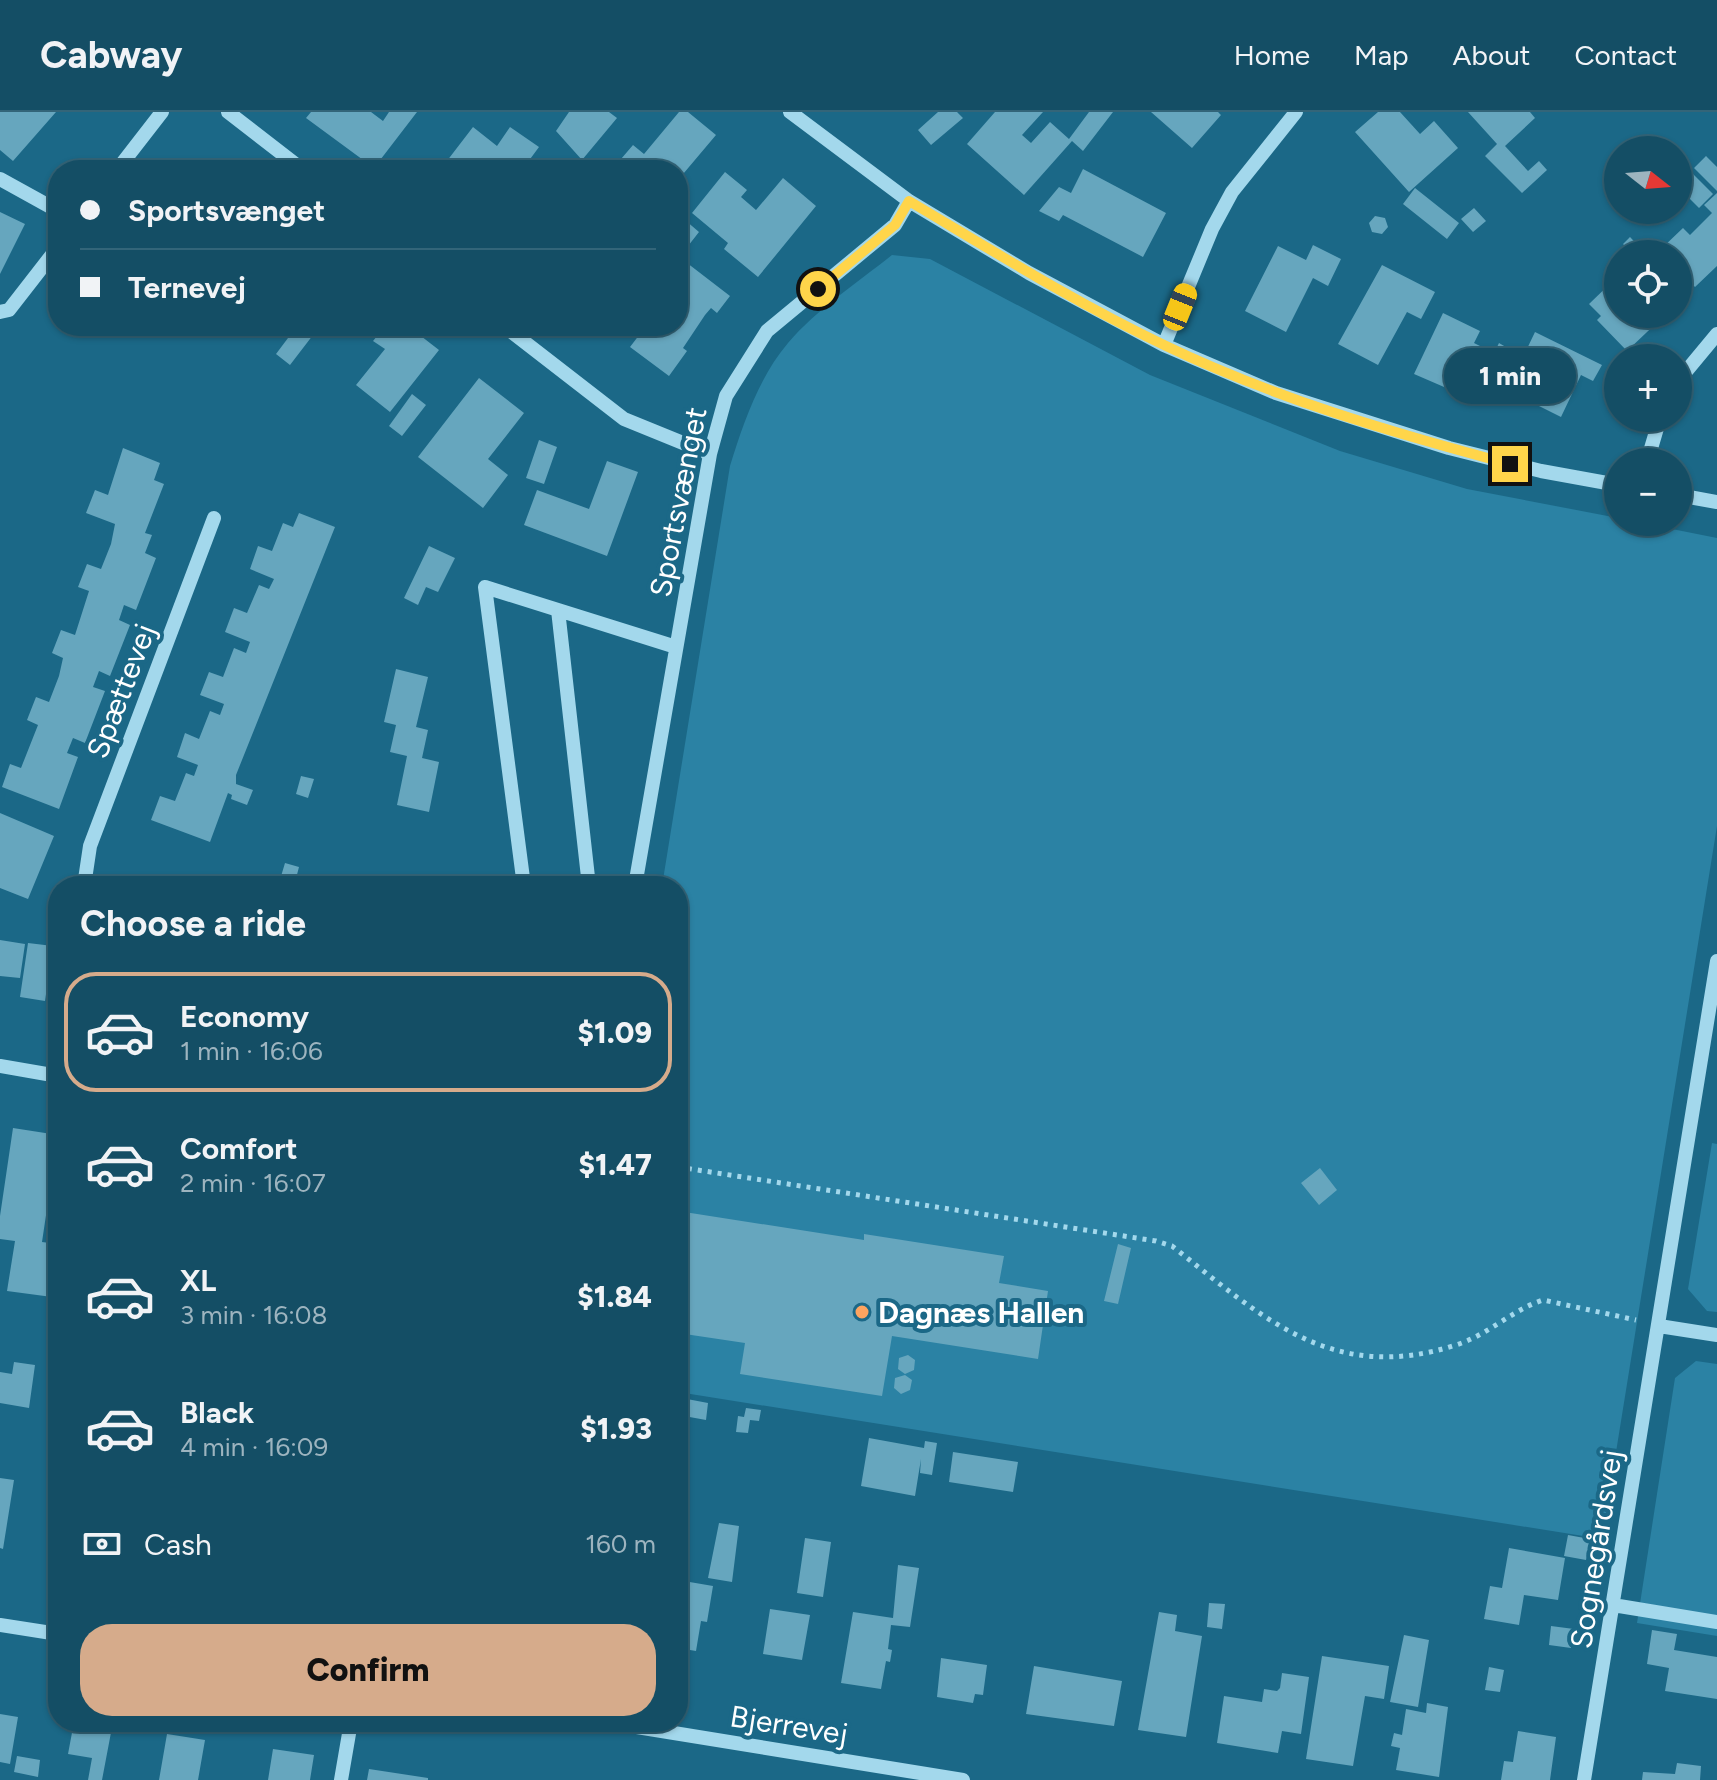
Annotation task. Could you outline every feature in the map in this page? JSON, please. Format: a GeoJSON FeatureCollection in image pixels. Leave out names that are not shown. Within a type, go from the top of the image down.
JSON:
{"type":"FeatureCollection","features":[{"type":"Feature","properties":{"kind":"street"},"geometry":{"type":"LineString","coordinates":[[125,160],[162,112]]}},
{"type":"Feature","properties":{"kind":"street"},"geometry":{"type":"LineString","coordinates":[[228,112],[290,160]]}},
{"type":"Feature","properties":{"kind":"street"},"geometry":{"type":"LineString","coordinates":[[790,112],[909,201],[1029,273],[1164,345],[1276,393],[1435,444],[1541,471],[1604,482]]}},
{"type":"Feature","properties":{"kind":"street"},"geometry":{"type":"LineString","coordinates":[[1164,345],[1212,229],[1232,192],[1296,112]]}},
{"type":"Feature","properties":{"kind":"street"},"geometry":{"type":"LineString","coordinates":[[0,179],[48,205]]}},
{"type":"Feature","properties":{"kind":"street","name":"Sportsvænget"},"geometry":{"type":"LineString","coordinates":[[637,876],[710,454],[726,396],[767,331],[895,225],[909,201]]}},
{"type":"Feature","properties":{"kind":"street"},"geometry":{"type":"LineString","coordinates":[[0,312],[9,310],[48,260]]}},
{"type":"Feature","properties":{"kind":"street"},"geometry":{"type":"LineString","coordinates":[[1692,362],[1717,334]]}},
{"type":"Feature","properties":{"kind":"street"},"geometry":{"type":"LineString","coordinates":[[517,336],[624,419],[710,454]]}},
{"type":"Feature","properties":{"kind":"street"},"geometry":{"type":"LineString","coordinates":[[1692,498],[1717,502]]}},
{"type":"Feature","properties":{"kind":"street","name":"Spættevej"},"geometry":{"type":"LineString","coordinates":[[86,876],[90,846],[214,518]]}},
{"type":"Feature","properties":{"kind":"street"},"geometry":{"type":"LineString","coordinates":[[523,876],[485,587],[676,647]]}},
{"type":"Feature","properties":{"kind":"street"},"geometry":{"type":"LineString","coordinates":[[558,610],[588,876]]}},
{"type":"Feature","properties":{"kind":"street","name":"Sognegårdsvej"},"geometry":{"type":"LineString","coordinates":[[1584,1780],[1654,1324],[1717,961]]}},
{"type":"Feature","properties":{"kind":"street"},"geometry":{"type":"LineString","coordinates":[[0,1066],[48,1075]]}},
{"type":"Feature","properties":{"kind":"street"},"geometry":{"type":"LineString","coordinates":[[1654,1324],[1717,1335]]}},
{"type":"Feature","properties":{"kind":"street"},"geometry":{"type":"LineString","coordinates":[[1613,1605],[1717,1622]]}},
{"type":"Feature","properties":{"kind":"street"},"geometry":{"type":"LineString","coordinates":[[0,1625],[48,1632]]}},
{"type":"Feature","properties":{"kind":"street"},"geometry":{"type":"LineString","coordinates":[[341,1780],[349,1732]]}},
{"type":"Feature","properties":{"kind":"street","name":"Bjerrevej"},"geometry":{"type":"LineString","coordinates":[[668,1732],[963,1780]]}},
{"type":"Feature","properties":{"kind":"path"},"geometry":{"type":"LineString","coordinates":[[688,1169],[1156,1241],[1172,1246],[1265,1318],[1323,1349],[1403,1356],[1434,1352],[1482,1335],[1543,1300],[1654,1324]]}},
{"type":"Feature","properties":{"kind":"shaded area"},"geometry":{"type":"Polygon","coordinates":[[[892,255],[930,259],[1150,375],[1340,451],[1467,489],[1604,515],[1604,536],[1692,536],[1692,533],[1717,538],[1717,826],[1602,1539],[688,1394],[688,876],[664,876],[730,466],[753,402],[769,371],[788,343],[812,319],[892,255]]]}},
{"type":"Feature","properties":{"kind":"shaded area"},"geometry":{"type":"Polygon","coordinates":[[[1712,1143],[1717,1144],[1717,1312],[1707,1311],[1688,1289],[1712,1143]]]}},
{"type":"Feature","properties":{"kind":"shaded area"},"geometry":{"type":"Polygon","coordinates":[[[1696,1361],[1717,1364],[1717,1636],[1637,1623],[1675,1378],[1696,1361]]]}},
{"type":"Feature","properties":{"kind":"building"},"geometry":{"type":"Polygon","coordinates":[[[0,112],[56,112],[13,161],[0,150],[0,112]]]}},
{"type":"Feature","properties":{"kind":"building"},"geometry":{"type":"Polygon","coordinates":[[[311,112],[371,112],[383,121],[389,112],[417,112],[380,160],[363,160],[306,118],[311,112]]]}},
{"type":"Feature","properties":{"kind":"building"},"geometry":{"type":"Polygon","coordinates":[[[569,112],[609,112],[617,118],[582,160],[556,131],[569,112]]]}},
{"type":"Feature","properties":{"kind":"building"},"geometry":{"type":"Polygon","coordinates":[[[679,112],[688,112],[716,135],[688,168],[688,160],[621,159],[633,145],[644,154],[679,112]]]}},
{"type":"Feature","properties":{"kind":"building"},"geometry":{"type":"Polygon","coordinates":[[[938,112],[957,112],[963,118],[931,145],[918,130],[938,112]]]}},
{"type":"Feature","properties":{"kind":"building"},"geometry":{"type":"Polygon","coordinates":[[[995,112],[1043,112],[1022,135],[1031,143],[1050,122],[1069,139],[1089,112],[1113,112],[1083,151],[1072,141],[1024,195],[967,144],[995,112]]]}},
{"type":"Feature","properties":{"kind":"building"},"geometry":{"type":"Polygon","coordinates":[[[1151,112],[1218,112],[1221,115],[1192,148],[1151,112]]]}},
{"type":"Feature","properties":{"kind":"building"},"geometry":{"type":"Polygon","coordinates":[[[1378,112],[1400,112],[1420,134],[1434,121],[1458,148],[1409,192],[1355,132],[1378,112]]]}},
{"type":"Feature","properties":{"kind":"building"},"geometry":{"type":"Polygon","coordinates":[[[1468,112],[1530,112],[1535,118],[1505,146],[1528,171],[1539,161],[1547,170],[1522,193],[1485,156],[1497,144],[1468,112]]]}},
{"type":"Feature","properties":{"kind":"building"},"geometry":{"type":"Polygon","coordinates":[[[473,127],[497,146],[510,127],[539,147],[529,160],[448,160],[473,127]]]}},
{"type":"Feature","properties":{"kind":"building"},"geometry":{"type":"Polygon","coordinates":[[[1706,156],[1717,167],[1717,191],[1694,168],[1706,156]]]}},
{"type":"Feature","properties":{"kind":"building"},"geometry":{"type":"Polygon","coordinates":[[[1083,169],[1166,213],[1143,257],[1063,215],[1059,221],[1039,211],[1059,187],[1071,193],[1083,169]]]}},
{"type":"Feature","properties":{"kind":"building"},"geometry":{"type":"Polygon","coordinates":[[[725,172],[747,190],[741,197],[756,210],[783,178],[816,206],[758,277],[724,249],[728,243],[692,213],[725,172]]]}},
{"type":"Feature","properties":{"kind":"building"},"geometry":{"type":"Polygon","coordinates":[[[1692,173],[1713,194],[1699,208],[1692,201],[1692,173]]]}},
{"type":"Feature","properties":{"kind":"building"},"geometry":{"type":"Polygon","coordinates":[[[1415,188],[1459,223],[1447,239],[1403,204],[1415,188]]]}},
{"type":"Feature","properties":{"kind":"building"},"geometry":{"type":"Polygon","coordinates":[[[1717,193],[1717,266],[1695,287],[1692,284],[1692,240],[1670,240],[1683,228],[1690,235],[1712,213],[1704,205],[1717,193]]]}},
{"type":"Feature","properties":{"kind":"building"},"geometry":{"type":"Polygon","coordinates":[[[1474,208],[1486,221],[1473,232],[1461,219],[1474,208]]]}},
{"type":"Feature","properties":{"kind":"building"},"geometry":{"type":"Polygon","coordinates":[[[0,212],[25,224],[0,274],[0,212]]]}},
{"type":"Feature","properties":{"kind":"building"},"geometry":{"type":"Polygon","coordinates":[[[1375,216],[1385,218],[1388,227],[1382,234],[1372,232],[1369,223],[1375,216]]]}},
{"type":"Feature","properties":{"kind":"building"},"geometry":{"type":"Polygon","coordinates":[[[688,223],[699,232],[688,246],[688,223]]]}},
{"type":"Feature","properties":{"kind":"building"},"geometry":{"type":"Polygon","coordinates":[[[1313,245],[1341,259],[1328,286],[1313,278],[1286,332],[1245,311],[1278,246],[1306,260],[1313,245]]]}},
{"type":"Feature","properties":{"kind":"building"},"geometry":{"type":"Polygon","coordinates":[[[688,264],[730,296],[717,313],[711,308],[705,315],[683,348],[687,351],[669,376],[630,347],[638,336],[688,336],[688,264]]]}},
{"type":"Feature","properties":{"kind":"building"},"geometry":{"type":"Polygon","coordinates":[[[1382,265],[1435,292],[1421,319],[1407,312],[1378,365],[1338,344],[1382,265]]]}},
{"type":"Feature","properties":{"kind":"building"},"geometry":{"type":"Polygon","coordinates":[[[1604,290],[1604,327],[1597,320],[1601,316],[1589,304],[1604,290]]]}},
{"type":"Feature","properties":{"kind":"building"},"geometry":{"type":"Polygon","coordinates":[[[1443,313],[1480,331],[1474,343],[1494,353],[1499,343],[1523,357],[1535,332],[1602,365],[1593,381],[1581,375],[1561,417],[1519,396],[1526,382],[1505,372],[1488,406],[1414,374],[1443,313]]]}},
{"type":"Feature","properties":{"kind":"building"},"geometry":{"type":"Polygon","coordinates":[[[1605,328],[1651,328],[1634,344],[1620,344],[1605,328]]]}},
{"type":"Feature","properties":{"kind":"building"},"geometry":{"type":"Polygon","coordinates":[[[290,336],[312,336],[290,365],[276,354],[290,336]]]}},
{"type":"Feature","properties":{"kind":"building"},"geometry":{"type":"Polygon","coordinates":[[[377,336],[421,336],[439,350],[390,412],[356,385],[385,349],[373,341],[377,336]]]}},
{"type":"Feature","properties":{"kind":"building"},"geometry":{"type":"Polygon","coordinates":[[[479,378],[524,413],[488,459],[508,475],[483,508],[418,457],[479,378]]]}},
{"type":"Feature","properties":{"kind":"building"},"geometry":{"type":"Polygon","coordinates":[[[412,394],[426,405],[402,436],[389,426],[412,394]]]}},
{"type":"Feature","properties":{"kind":"building"},"geometry":{"type":"Polygon","coordinates":[[[539,440],[557,447],[544,484],[526,478],[539,440]]]}},
{"type":"Feature","properties":{"kind":"building"},"geometry":{"type":"Polygon","coordinates":[[[123,448],[160,463],[154,480],[164,484],[145,533],[152,535],[145,553],[156,558],[136,610],[124,605],[119,620],[130,625],[110,676],[99,671],[93,687],[105,691],[85,743],[73,738],[67,753],[78,757],[59,809],[2,787],[10,764],[21,768],[38,725],[27,720],[36,697],[49,702],[59,676],[63,658],[52,653],[61,630],[75,635],[89,591],[78,587],[87,564],[101,569],[111,544],[115,524],[86,513],[95,490],[108,495],[123,448]]]}},
{"type":"Feature","properties":{"kind":"building"},"geometry":{"type":"Polygon","coordinates":[[[607,461],[638,472],[607,556],[524,525],[537,490],[589,509],[607,461]]]}},
{"type":"Feature","properties":{"kind":"building"},"geometry":{"type":"Polygon","coordinates":[[[299,513],[335,527],[236,775],[236,784],[253,790],[247,805],[231,799],[232,795],[228,793],[210,842],[151,820],[160,796],[175,801],[186,773],[194,776],[198,765],[177,757],[185,733],[199,739],[210,711],[220,715],[224,704],[200,695],[209,672],[223,677],[234,648],[246,653],[250,642],[225,632],[234,608],[247,613],[259,585],[269,589],[274,579],[250,569],[258,546],[272,551],[283,523],[293,527],[299,513]]]}},
{"type":"Feature","properties":{"kind":"building"},"geometry":{"type":"Polygon","coordinates":[[[429,546],[455,558],[438,592],[426,587],[418,605],[404,598],[429,546]]]}},
{"type":"Feature","properties":{"kind":"building"},"geometry":{"type":"Polygon","coordinates":[[[396,669],[428,677],[416,727],[428,730],[422,758],[439,762],[429,812],[397,805],[407,756],[390,752],[396,725],[384,722],[396,669]]]}},
{"type":"Feature","properties":{"kind":"building"},"geometry":{"type":"Polygon","coordinates":[[[301,776],[314,779],[308,798],[296,794],[301,776]]]}},
{"type":"Feature","properties":{"kind":"building"},"geometry":{"type":"Polygon","coordinates":[[[0,813],[54,836],[28,899],[0,888],[0,813]]]}},
{"type":"Feature","properties":{"kind":"building"},"geometry":{"type":"Polygon","coordinates":[[[285,863],[299,867],[297,876],[281,876],[285,863]]]}},
{"type":"Feature","properties":{"kind":"building"},"geometry":{"type":"Polygon","coordinates":[[[0,940],[25,944],[20,978],[0,976],[0,940]]]}},
{"type":"Feature","properties":{"kind":"building"},"geometry":{"type":"Polygon","coordinates":[[[28,943],[48,945],[45,1001],[20,997],[28,943]]]}},
{"type":"Feature","properties":{"kind":"building"},"geometry":{"type":"Polygon","coordinates":[[[13,1128],[48,1133],[48,1202],[42,1242],[48,1243],[48,1296],[7,1291],[15,1241],[0,1239],[0,1216],[13,1128]]]}},
{"type":"Feature","properties":{"kind":"building"},"geometry":{"type":"Polygon","coordinates":[[[1320,1168],[1337,1190],[1319,1205],[1301,1183],[1320,1168]]]}},
{"type":"Feature","properties":{"kind":"building","name":"Dagnæs Hallen"},"geometry":{"type":"Polygon","coordinates":[[[688,1213],[864,1240],[864,1234],[1004,1256],[999,1283],[1048,1291],[1038,1359],[892,1336],[882,1396],[740,1374],[745,1343],[688,1334],[688,1213]]]}},
{"type":"Feature","properties":{"kind":"building"},"geometry":{"type":"Polygon","coordinates":[[[1118,1244],[1131,1248],[1118,1304],[1104,1301],[1118,1244]]]}},
{"type":"Feature","properties":{"kind":"building"},"geometry":{"type":"Polygon","coordinates":[[[908,1355],[915,1360],[914,1370],[905,1374],[898,1369],[899,1358],[908,1355]]]}},
{"type":"Feature","properties":{"kind":"building"},"geometry":{"type":"Polygon","coordinates":[[[14,1362],[35,1365],[29,1408],[0,1403],[0,1372],[12,1374],[14,1362]]]}},
{"type":"Feature","properties":{"kind":"building"},"geometry":{"type":"Polygon","coordinates":[[[905,1375],[912,1380],[910,1390],[901,1394],[894,1388],[895,1378],[905,1375]]]}},
{"type":"Feature","properties":{"kind":"building"},"geometry":{"type":"Polygon","coordinates":[[[688,1399],[708,1403],[706,1420],[688,1417],[688,1399]]]}},
{"type":"Feature","properties":{"kind":"building"},"geometry":{"type":"Polygon","coordinates":[[[746,1408],[761,1410],[759,1421],[750,1420],[748,1433],[736,1432],[738,1416],[744,1417],[746,1408]]]}},
{"type":"Feature","properties":{"kind":"building"},"geometry":{"type":"Polygon","coordinates":[[[869,1438],[924,1448],[925,1441],[937,1443],[932,1475],[920,1473],[921,1459],[915,1496],[861,1486],[869,1438]]]}},
{"type":"Feature","properties":{"kind":"building"},"geometry":{"type":"Polygon","coordinates":[[[953,1452],[1018,1462],[1013,1492],[949,1482],[953,1452]]]}},
{"type":"Feature","properties":{"kind":"building"},"geometry":{"type":"Polygon","coordinates":[[[0,1478],[14,1480],[3,1549],[0,1548],[0,1478]]]}},
{"type":"Feature","properties":{"kind":"building"},"geometry":{"type":"Polygon","coordinates":[[[719,1523],[739,1526],[732,1582],[708,1578],[719,1523]]]}},
{"type":"Feature","properties":{"kind":"building"},"geometry":{"type":"Polygon","coordinates":[[[1568,1535],[1590,1539],[1586,1560],[1564,1556],[1568,1535]]]}},
{"type":"Feature","properties":{"kind":"building"},"geometry":{"type":"Polygon","coordinates":[[[805,1538],[831,1542],[823,1597],[797,1593],[805,1538]]]}},
{"type":"Feature","properties":{"kind":"building"},"geometry":{"type":"Polygon","coordinates":[[[1509,1548],[1565,1558],[1558,1600],[1524,1595],[1519,1625],[1484,1619],[1490,1586],[1502,1588],[1509,1548]]]}},
{"type":"Feature","properties":{"kind":"building"},"geometry":{"type":"Polygon","coordinates":[[[898,1565],[919,1568],[910,1627],[891,1625],[888,1649],[892,1650],[890,1662],[886,1661],[881,1689],[841,1683],[853,1612],[893,1618],[898,1565]]]}},
{"type":"Feature","properties":{"kind":"building"},"geometry":{"type":"Polygon","coordinates":[[[688,1582],[713,1586],[707,1622],[701,1621],[696,1651],[688,1650],[688,1582]]]}},
{"type":"Feature","properties":{"kind":"building"},"geometry":{"type":"Polygon","coordinates":[[[1209,1603],[1225,1604],[1222,1629],[1207,1627],[1209,1603]]]}},
{"type":"Feature","properties":{"kind":"building"},"geometry":{"type":"Polygon","coordinates":[[[770,1609],[810,1615],[802,1660],[763,1654],[770,1609]]]}},
{"type":"Feature","properties":{"kind":"building"},"geometry":{"type":"Polygon","coordinates":[[[1159,1612],[1177,1615],[1175,1631],[1202,1636],[1186,1737],[1138,1730],[1159,1612]]]}},
{"type":"Feature","properties":{"kind":"building"},"geometry":{"type":"Polygon","coordinates":[[[1551,1626],[1574,1629],[1571,1648],[1549,1645],[1551,1626]]]}},
{"type":"Feature","properties":{"kind":"building"},"geometry":{"type":"Polygon","coordinates":[[[1652,1630],[1677,1634],[1674,1650],[1717,1657],[1717,1699],[1665,1691],[1669,1668],[1647,1664],[1652,1630]]]}},
{"type":"Feature","properties":{"kind":"building"},"geometry":{"type":"Polygon","coordinates":[[[1404,1635],[1429,1640],[1418,1707],[1390,1702],[1404,1635]]]}},
{"type":"Feature","properties":{"kind":"building"},"geometry":{"type":"Polygon","coordinates":[[[1322,1656],[1389,1666],[1384,1699],[1365,1696],[1353,1766],[1306,1759],[1322,1656]]]}},
{"type":"Feature","properties":{"kind":"building"},"geometry":{"type":"Polygon","coordinates":[[[941,1658],[987,1665],[983,1695],[975,1694],[973,1703],[937,1697],[941,1658]]]}},
{"type":"Feature","properties":{"kind":"building"},"geometry":{"type":"Polygon","coordinates":[[[1034,1666],[1122,1681],[1114,1726],[1026,1714],[1034,1666]]]}},
{"type":"Feature","properties":{"kind":"building"},"geometry":{"type":"Polygon","coordinates":[[[1489,1667],[1504,1670],[1500,1692],[1485,1690],[1489,1667]]]}},
{"type":"Feature","properties":{"kind":"building"},"geometry":{"type":"Polygon","coordinates":[[[1282,1673],[1309,1677],[1301,1734],[1282,1731],[1278,1753],[1217,1743],[1224,1696],[1262,1702],[1264,1689],[1277,1691],[1280,1688],[1282,1673]]]}},
{"type":"Feature","properties":{"kind":"building"},"geometry":{"type":"Polygon","coordinates":[[[1427,1703],[1448,1707],[1439,1777],[1396,1770],[1400,1748],[1391,1746],[1394,1733],[1402,1735],[1406,1709],[1426,1713],[1427,1703]]]}},
{"type":"Feature","properties":{"kind":"building"},"geometry":{"type":"Polygon","coordinates":[[[0,1714],[18,1717],[10,1764],[0,1762],[0,1714]]]}},
{"type":"Feature","properties":{"kind":"building"},"geometry":{"type":"Polygon","coordinates":[[[1518,1731],[1556,1737],[1550,1780],[1501,1780],[1504,1761],[1513,1762],[1518,1731]]]}},
{"type":"Feature","properties":{"kind":"building"},"geometry":{"type":"Polygon","coordinates":[[[72,1732],[111,1732],[102,1780],[88,1780],[92,1758],[68,1754],[72,1732]]]}},
{"type":"Feature","properties":{"kind":"building"},"geometry":{"type":"Polygon","coordinates":[[[167,1734],[205,1740],[198,1780],[159,1780],[167,1734]]]}},
{"type":"Feature","properties":{"kind":"building"},"geometry":{"type":"Polygon","coordinates":[[[273,1749],[314,1755],[310,1780],[268,1780],[273,1749]]]}},
{"type":"Feature","properties":{"kind":"building"},"geometry":{"type":"Polygon","coordinates":[[[17,1756],[40,1760],[38,1777],[14,1772],[17,1756]]]}},
{"type":"Feature","properties":{"kind":"building"},"geometry":{"type":"Polygon","coordinates":[[[1677,1763],[1701,1766],[1700,1780],[1642,1780],[1643,1772],[1675,1774],[1677,1763]]]}},
{"type":"Feature","properties":{"kind":"building"},"geometry":{"type":"Polygon","coordinates":[[[369,1769],[428,1778],[428,1780],[367,1780],[369,1769]]]}},
{"type":"Feature","properties":{"kind":"place","name":"Dagnæs Hallen"},"geometry":{"type":"Point","coordinates":[862,1312]}},
{"type":"Feature","properties":{"kind":"route"},"geometry":{"type":"LineString","coordinates":[[818,289],[895,225],[909,201],[1029,273],[1164,345],[1276,393],[1449,448],[1510,464]]}}]}
